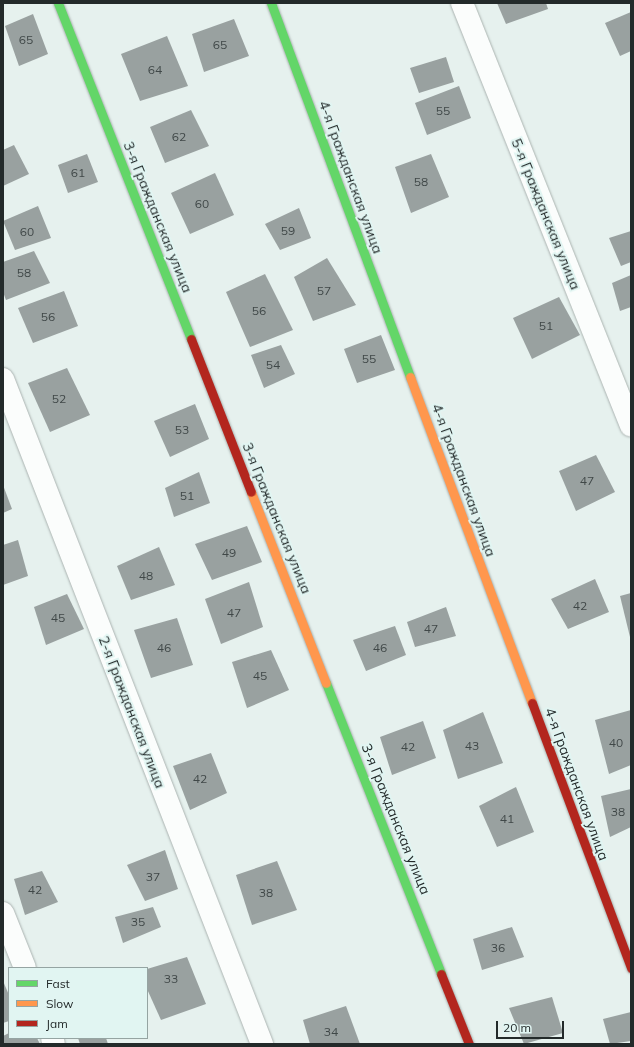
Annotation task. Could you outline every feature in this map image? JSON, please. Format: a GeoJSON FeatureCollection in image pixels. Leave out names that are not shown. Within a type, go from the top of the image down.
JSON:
{"type":"FeatureCollection","features":[{"type":"Feature","properties":{"kind":"street","name":"3-я Гражданская улица"},"geometry":{"type":"LineString","coordinates":[[58,3],[469,1044]]}},
{"type":"Feature","properties":{"kind":"street","name":"4-я Гражданская улица"},"geometry":{"type":"LineString","coordinates":[[271,3],[631,968]]}},
{"type":"Feature","properties":{"kind":"street","name":"5-я Гражданская улица"},"geometry":{"type":"LineString","coordinates":[[462,3],[631,425]]}},
{"type":"Feature","properties":{"kind":"street","name":"2-я Гражданская улица"},"geometry":{"type":"LineString","coordinates":[[3,379],[262,1044]]}},
{"type":"Feature","properties":{"kind":"street"},"geometry":{"type":"LineString","coordinates":[[3,913],[24,967]]}},
{"type":"Feature","properties":{"kind":"building"},"geometry":{"type":"Polygon","coordinates":[[[497,3],[546,3],[548,9],[506,24],[497,3]]]}},
{"type":"Feature","properties":{"kind":"building"},"geometry":{"type":"Polygon","coordinates":[[[631,12],[631,51],[620,56],[605,23],[631,12]]]}},
{"type":"Feature","properties":{"kind":"building"},"geometry":{"type":"Polygon","coordinates":[[[33,14],[48,54],[19,66],[5,26],[33,14]]]}},
{"type":"Feature","properties":{"kind":"building"},"geometry":{"type":"Polygon","coordinates":[[[234,19],[249,56],[204,72],[192,34],[234,19]]]}},
{"type":"Feature","properties":{"kind":"building"},"geometry":{"type":"Polygon","coordinates":[[[167,36],[188,86],[140,101],[121,54],[167,36]]]}},
{"type":"Feature","properties":{"kind":"building"},"geometry":{"type":"Polygon","coordinates":[[[446,57],[454,82],[419,93],[410,68],[446,57]]]}},
{"type":"Feature","properties":{"kind":"building"},"geometry":{"type":"Polygon","coordinates":[[[459,86],[471,118],[427,135],[415,103],[459,86]]]}},
{"type":"Feature","properties":{"kind":"building"},"geometry":{"type":"Polygon","coordinates":[[[191,110],[209,146],[165,163],[150,127],[191,110]]]}},
{"type":"Feature","properties":{"kind":"building"},"geometry":{"type":"Polygon","coordinates":[[[14,145],[29,174],[3,186],[3,150],[14,145]]]}},
{"type":"Feature","properties":{"kind":"building"},"geometry":{"type":"Polygon","coordinates":[[[87,154],[98,182],[68,193],[58,165],[87,154]]]}},
{"type":"Feature","properties":{"kind":"building"},"geometry":{"type":"Polygon","coordinates":[[[431,154],[449,197],[411,213],[395,167],[431,154]]]}},
{"type":"Feature","properties":{"kind":"building"},"geometry":{"type":"Polygon","coordinates":[[[215,173],[234,215],[190,234],[171,193],[215,173]]]}},
{"type":"Feature","properties":{"kind":"building"},"geometry":{"type":"Polygon","coordinates":[[[38,206],[51,238],[15,250],[3,221],[38,206]]]}},
{"type":"Feature","properties":{"kind":"building"},"geometry":{"type":"Polygon","coordinates":[[[299,208],[311,238],[280,250],[265,224],[299,208]]]}},
{"type":"Feature","properties":{"kind":"building"},"geometry":{"type":"Polygon","coordinates":[[[631,231],[631,262],[621,266],[609,238],[631,231]]]}},
{"type":"Feature","properties":{"kind":"building"},"geometry":{"type":"Polygon","coordinates":[[[34,251],[50,283],[6,300],[3,292],[3,262],[34,251]]]}},
{"type":"Feature","properties":{"kind":"building"},"geometry":{"type":"Polygon","coordinates":[[[327,258],[356,305],[313,321],[294,277],[327,258]]]}},
{"type":"Feature","properties":{"kind":"building"},"geometry":{"type":"Polygon","coordinates":[[[265,274],[293,330],[250,347],[226,292],[265,274]]]}},
{"type":"Feature","properties":{"kind":"building"},"geometry":{"type":"Polygon","coordinates":[[[631,275],[631,307],[620,311],[612,283],[631,275]]]}},
{"type":"Feature","properties":{"kind":"building"},"geometry":{"type":"Polygon","coordinates":[[[64,291],[78,326],[33,343],[18,308],[64,291]]]}},
{"type":"Feature","properties":{"kind":"building"},"geometry":{"type":"Polygon","coordinates":[[[559,297],[580,335],[532,359],[513,318],[559,297]]]}},
{"type":"Feature","properties":{"kind":"building"},"geometry":{"type":"Polygon","coordinates":[[[381,335],[395,370],[357,383],[344,349],[381,335]]]}},
{"type":"Feature","properties":{"kind":"building"},"geometry":{"type":"Polygon","coordinates":[[[281,345],[295,374],[264,388],[251,355],[281,345]]]}},
{"type":"Feature","properties":{"kind":"building"},"geometry":{"type":"Polygon","coordinates":[[[67,368],[90,415],[50,432],[28,383],[67,368]]]}},
{"type":"Feature","properties":{"kind":"building"},"geometry":{"type":"Polygon","coordinates":[[[195,404],[209,439],[170,457],[154,421],[195,404]]]}},
{"type":"Feature","properties":{"kind":"building"},"geometry":{"type":"Polygon","coordinates":[[[596,455],[615,492],[576,511],[559,471],[596,455]]]}},
{"type":"Feature","properties":{"kind":"building"},"geometry":{"type":"Polygon","coordinates":[[[199,472],[210,503],[174,517],[165,488],[199,472]]]}},
{"type":"Feature","properties":{"kind":"building"},"geometry":{"type":"Polygon","coordinates":[[[3,485],[12,509],[3,513],[3,485]]]}},
{"type":"Feature","properties":{"kind":"building"},"geometry":{"type":"Polygon","coordinates":[[[247,526],[262,562],[212,580],[195,544],[247,526]]]}},
{"type":"Feature","properties":{"kind":"building"},"geometry":{"type":"Polygon","coordinates":[[[18,540],[28,576],[3,585],[3,545],[18,540]]]}},
{"type":"Feature","properties":{"kind":"building"},"geometry":{"type":"Polygon","coordinates":[[[159,547],[175,585],[131,600],[117,566],[159,547]]]}},
{"type":"Feature","properties":{"kind":"building"},"geometry":{"type":"Polygon","coordinates":[[[595,579],[609,612],[568,629],[551,599],[595,579]]]}},
{"type":"Feature","properties":{"kind":"building"},"geometry":{"type":"Polygon","coordinates":[[[249,582],[263,627],[221,644],[205,599],[249,582]]]}},
{"type":"Feature","properties":{"kind":"building"},"geometry":{"type":"Polygon","coordinates":[[[631,593],[631,637],[630,637],[620,596],[631,593]]]}},
{"type":"Feature","properties":{"kind":"building"},"geometry":{"type":"Polygon","coordinates":[[[67,594],[84,629],[46,645],[34,607],[67,594]]]}},
{"type":"Feature","properties":{"kind":"building"},"geometry":{"type":"Polygon","coordinates":[[[446,607],[456,636],[415,647],[407,622],[446,607]]]}},
{"type":"Feature","properties":{"kind":"building"},"geometry":{"type":"Polygon","coordinates":[[[177,618],[193,665],[151,678],[134,630],[177,618]]]}},
{"type":"Feature","properties":{"kind":"building"},"geometry":{"type":"Polygon","coordinates":[[[395,626],[406,655],[366,671],[353,640],[395,626]]]}},
{"type":"Feature","properties":{"kind":"building"},"geometry":{"type":"Polygon","coordinates":[[[271,650],[289,690],[247,708],[232,662],[271,650]]]}},
{"type":"Feature","properties":{"kind":"building"},"geometry":{"type":"Polygon","coordinates":[[[631,710],[631,765],[609,774],[595,720],[631,710]]]}},
{"type":"Feature","properties":{"kind":"building"},"geometry":{"type":"Polygon","coordinates":[[[483,712],[503,763],[458,779],[443,730],[483,712]]]}},
{"type":"Feature","properties":{"kind":"building"},"geometry":{"type":"Polygon","coordinates":[[[423,721],[436,758],[392,775],[380,737],[423,721]]]}},
{"type":"Feature","properties":{"kind":"building"},"geometry":{"type":"Polygon","coordinates":[[[211,753],[227,793],[190,810],[173,766],[211,753]]]}},
{"type":"Feature","properties":{"kind":"building"},"geometry":{"type":"Polygon","coordinates":[[[516,787],[534,832],[497,847],[479,806],[516,787]]]}},
{"type":"Feature","properties":{"kind":"building"},"geometry":{"type":"Polygon","coordinates":[[[631,789],[631,827],[610,837],[601,796],[631,789]]]}},
{"type":"Feature","properties":{"kind":"building"},"geometry":{"type":"Polygon","coordinates":[[[165,850],[178,889],[145,901],[127,865],[165,850]]]}},
{"type":"Feature","properties":{"kind":"building"},"geometry":{"type":"Polygon","coordinates":[[[277,861],[297,910],[252,925],[236,875],[277,861]]]}},
{"type":"Feature","properties":{"kind":"building"},"geometry":{"type":"Polygon","coordinates":[[[42,871],[58,902],[25,915],[14,879],[42,871]]]}},
{"type":"Feature","properties":{"kind":"building"},"geometry":{"type":"Polygon","coordinates":[[[153,907],[161,927],[123,943],[115,917],[153,907]]]}},
{"type":"Feature","properties":{"kind":"building"},"geometry":{"type":"Polygon","coordinates":[[[512,927],[524,957],[482,970],[473,939],[512,927]]]}},
{"type":"Feature","properties":{"kind":"building"},"geometry":{"type":"Polygon","coordinates":[[[187,957],[206,1004],[161,1020],[148,991],[148,969],[187,957]]]}},
{"type":"Feature","properties":{"kind":"building"},"geometry":{"type":"Polygon","coordinates":[[[3,981],[8,993],[8,1021],[3,1023],[3,981]]]}},
{"type":"Feature","properties":{"kind":"building"},"geometry":{"type":"Polygon","coordinates":[[[552,997],[563,1033],[524,1044],[509,1008],[552,997]]]}},
{"type":"Feature","properties":{"kind":"building"},"geometry":{"type":"Polygon","coordinates":[[[346,1006],[360,1044],[310,1044],[303,1020],[346,1006]]]}},
{"type":"Feature","properties":{"kind":"building"},"geometry":{"type":"Polygon","coordinates":[[[631,1012],[631,1041],[610,1044],[603,1019],[631,1012]]]}},
{"type":"Feature","properties":{"kind":"building"},"geometry":{"type":"Polygon","coordinates":[[[8,1034],[8,1039],[38,1039],[40,1044],[3,1044],[3,1036],[8,1034]]]}},
{"type":"Feature","properties":{"kind":"building"},"geometry":{"type":"Polygon","coordinates":[[[78,1039],[106,1039],[108,1044],[80,1044],[78,1039]]]}},
{"type":"Feature","properties":{"kind":"traffic: fast"},"geometry":{"type":"LineString","coordinates":[[58,3],[191,339]]}},
{"type":"Feature","properties":{"kind":"traffic: fast"},"geometry":{"type":"LineString","coordinates":[[271,3],[410,377]]}},
{"type":"Feature","properties":{"kind":"traffic: fast"},"geometry":{"type":"LineString","coordinates":[[326,683],[441,974]]}},
{"type":"Feature","properties":{"kind":"traffic: slow"},"geometry":{"type":"LineString","coordinates":[[410,377],[532,703]]}},
{"type":"Feature","properties":{"kind":"traffic: slow"},"geometry":{"type":"LineString","coordinates":[[251,492],[326,683]]}},
{"type":"Feature","properties":{"kind":"traffic: jam"},"geometry":{"type":"LineString","coordinates":[[191,339],[251,492]]}},
{"type":"Feature","properties":{"kind":"traffic: jam"},"geometry":{"type":"LineString","coordinates":[[532,703],[631,968]]}},
{"type":"Feature","properties":{"kind":"traffic: jam"},"geometry":{"type":"LineString","coordinates":[[441,974],[469,1044]]}}]}
